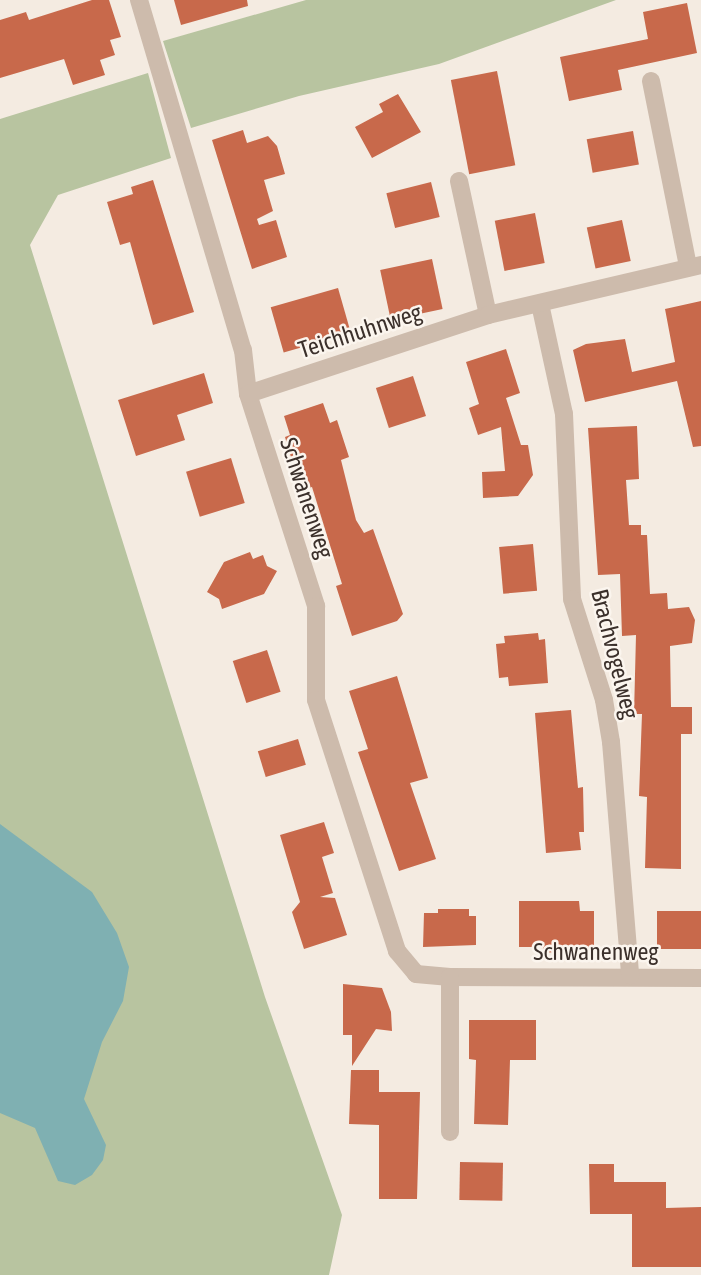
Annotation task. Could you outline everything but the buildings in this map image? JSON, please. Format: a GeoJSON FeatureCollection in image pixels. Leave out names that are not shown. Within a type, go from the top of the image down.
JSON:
{"type":"FeatureCollection","features":[{"type":"Feature","properties":{"kind":"street","name":"Schwanenweg"},"geometry":{"type":"LineString","coordinates":[[139,0],[243,350],[248,394],[316,606],[316,700],[397,951],[416,974],[450,977],[630,975],[701,978]]}},
{"type":"Feature","properties":{"kind":"street","name":"Teichhuhnweg"},"geometry":{"type":"LineString","coordinates":[[248,394],[488,315],[694,266],[651,81]]}},
{"type":"Feature","properties":{"kind":"street"},"geometry":{"type":"LineString","coordinates":[[459,181],[488,315]]}},
{"type":"Feature","properties":{"kind":"street","name":"Brachvogelweg"},"geometry":{"type":"LineString","coordinates":[[540,304],[564,415],[572,599],[604,700],[611,742],[630,975]]}},
{"type":"Feature","properties":{"kind":"street"},"geometry":{"type":"LineString","coordinates":[[450,977],[450,1132]]}},
{"type":"Feature","properties":{"kind":"green space"},"geometry":{"type":"Polygon","coordinates":[[[306,0],[616,0],[439,64],[299,96],[191,128],[163,41],[306,0]]]}},
{"type":"Feature","properties":{"kind":"green space"},"geometry":{"type":"Polygon","coordinates":[[[148,73],[171,158],[58,195],[30,245],[265,997],[342,1215],[329,1275],[0,1275],[0,119],[148,73]]]}},
{"type":"Feature","properties":{"kind":"water"},"geometry":{"type":"Polygon","coordinates":[[[0,824],[92,892],[117,933],[129,967],[123,1001],[102,1042],[84,1099],[106,1145],[103,1160],[92,1175],[75,1185],[58,1181],[35,1128],[0,1113],[0,824]]]}}]}
